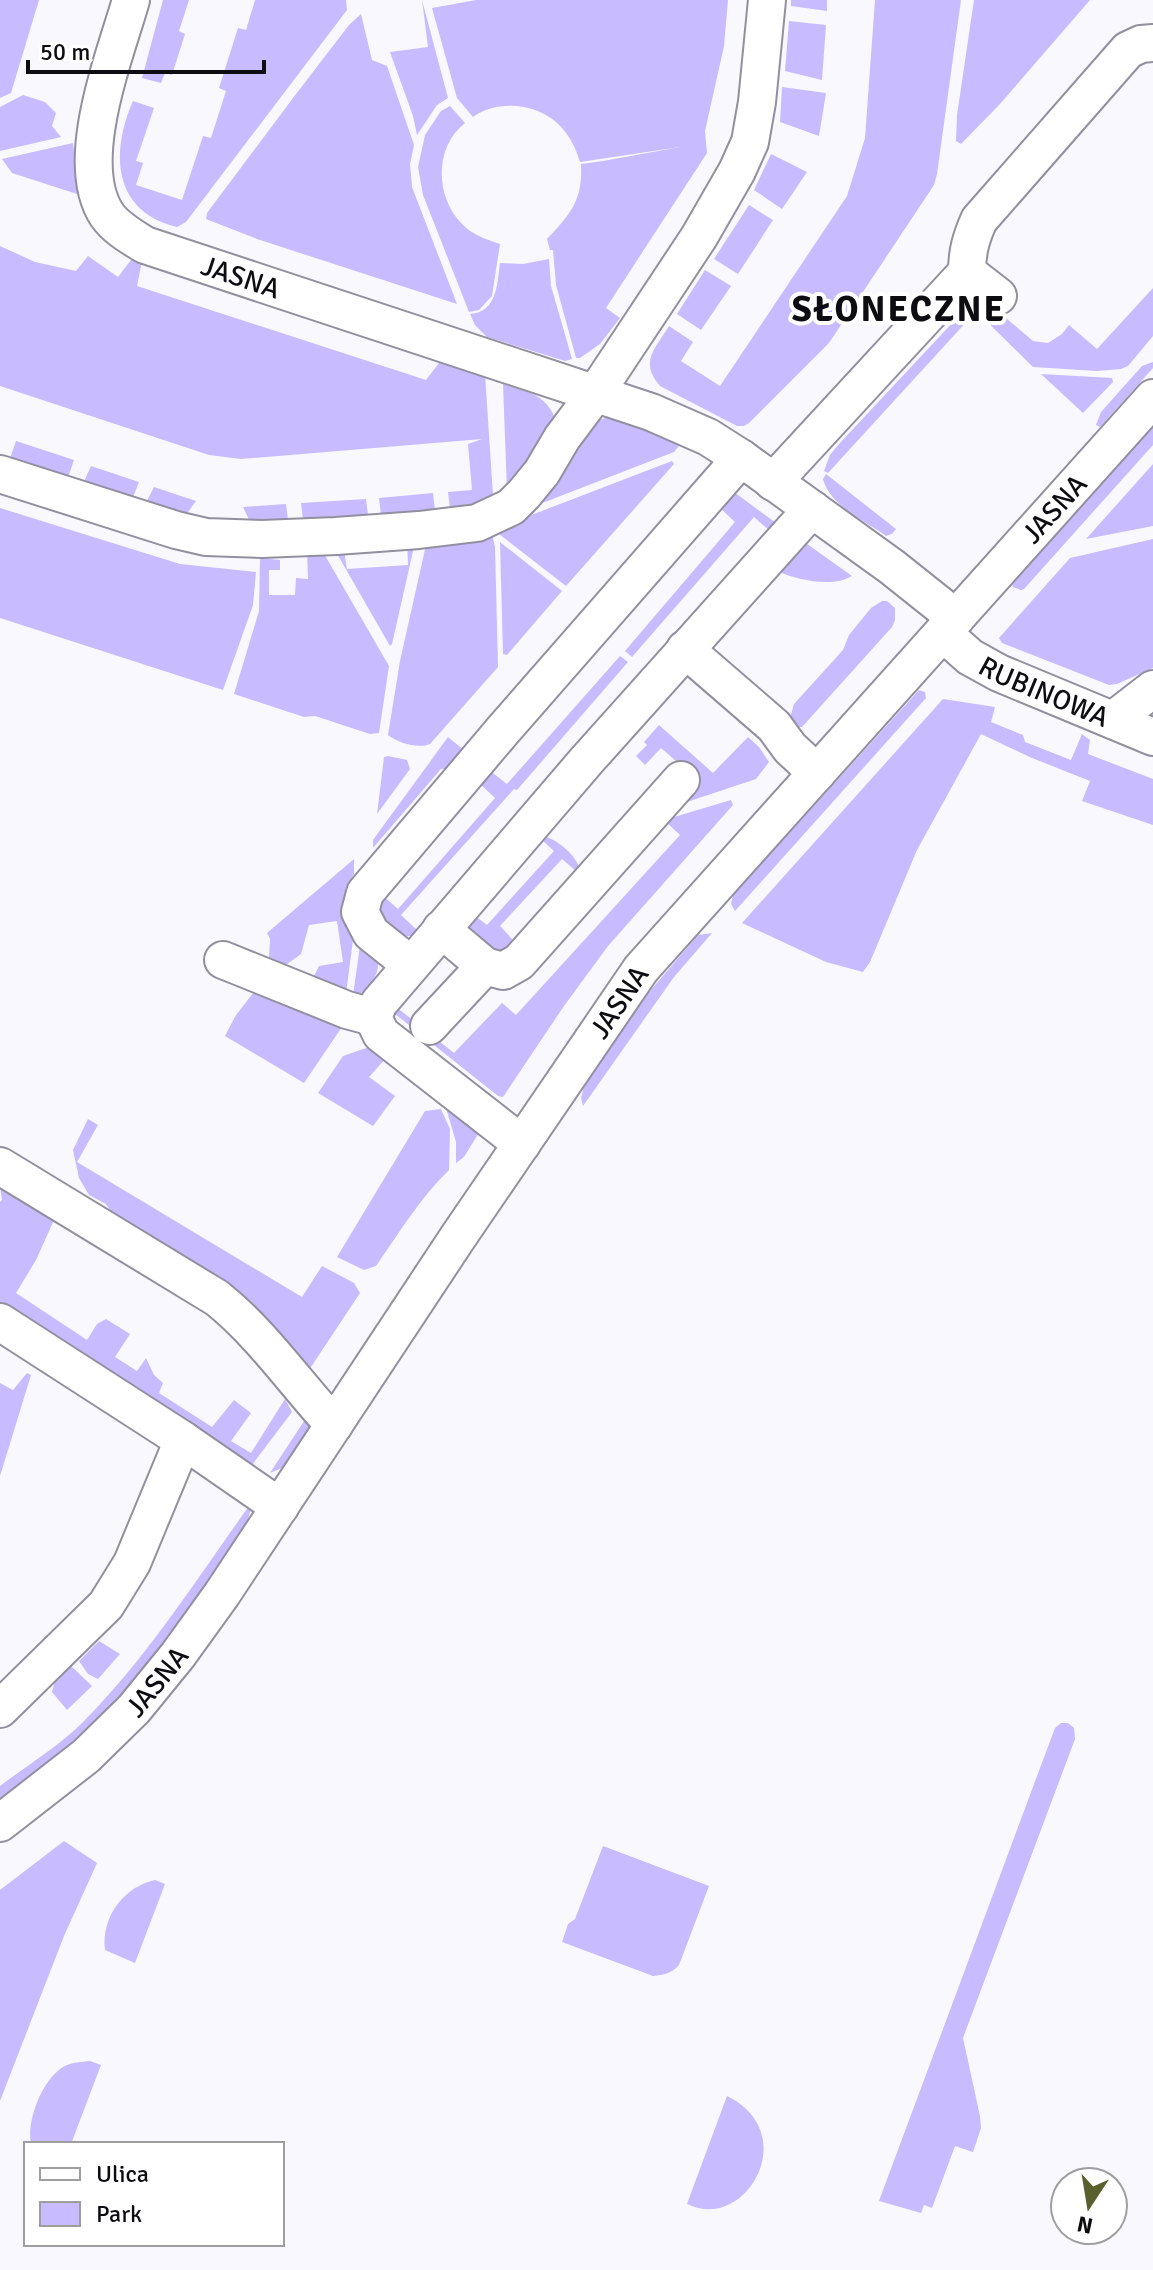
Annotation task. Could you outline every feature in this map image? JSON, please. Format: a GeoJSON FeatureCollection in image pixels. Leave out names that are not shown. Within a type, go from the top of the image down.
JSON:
{"type":"FeatureCollection","features":[{"type":"Feature","properties":{"kind":"street","name":"JASNA"},"geometry":{"type":"LineString","coordinates":[[131,0],[98,115],[94,145],[98,192],[109,217],[122,230],[145,245],[651,412],[708,437],[892,567],[949,626]]}},
{"type":"Feature","properties":{"kind":"street"},"geometry":{"type":"LineString","coordinates":[[0,474],[206,537],[262,539],[336,536],[477,523],[511,507],[524,494],[595,394],[699,237],[737,171],[750,142],[767,0]]}},
{"type":"Feature","properties":{"kind":"street"},"geometry":{"type":"LineString","coordinates":[[773,482],[967,272],[971,239],[979,220],[1128,50],[1153,43]]}},
{"type":"Feature","properties":{"kind":"street"},"geometry":{"type":"LineString","coordinates":[[967,272],[998,296]]}},
{"type":"Feature","properties":{"kind":"street","name":"JASNA"},"geometry":{"type":"LineString","coordinates":[[0,1823],[86,1756],[134,1709],[178,1655],[641,969],[1153,398]]}},
{"type":"Feature","properties":{"kind":"street"},"geometry":{"type":"LineString","coordinates":[[411,965],[371,933],[360,912],[365,893],[545,681],[741,458]]}},
{"type":"Feature","properties":{"kind":"street"},"geometry":{"type":"LineString","coordinates":[[522,1144],[381,1034],[373,1017],[379,1003],[685,649],[812,509]]}},
{"type":"Feature","properties":{"kind":"street","name":"RUBINOWA"},"geometry":{"type":"LineString","coordinates":[[949,626],[970,657],[999,673],[1153,737]]}},
{"type":"Feature","properties":{"kind":"street"},"geometry":{"type":"LineString","coordinates":[[685,649],[774,726],[790,748],[817,773]]}},
{"type":"Feature","properties":{"kind":"street"},"geometry":{"type":"LineString","coordinates":[[1113,720],[1153,689]]}},
{"type":"Feature","properties":{"kind":"street"},"geometry":{"type":"LineString","coordinates":[[441,929],[485,966],[503,971],[519,962],[681,780]]}},
{"type":"Feature","properties":{"kind":"street"},"geometry":{"type":"LineString","coordinates":[[223,960],[347,1010],[373,1017]]}},
{"type":"Feature","properties":{"kind":"street"},"geometry":{"type":"LineString","coordinates":[[429,1026],[485,966]]}},
{"type":"Feature","properties":{"kind":"street"},"geometry":{"type":"LineString","coordinates":[[0,1166],[217,1298],[242,1319],[334,1425]]}},
{"type":"Feature","properties":{"kind":"street"},"geometry":{"type":"LineString","coordinates":[[0,1322],[183,1440],[280,1507]]}},
{"type":"Feature","properties":{"kind":"street"},"geometry":{"type":"LineString","coordinates":[[0,1709],[106,1605],[132,1563],[183,1440]]}},
{"type":"Feature","properties":{"kind":"green space"},"geometry":{"type":"Polygon","coordinates":[[[0,0],[39,0],[11,93],[0,98],[0,0]]]}},
{"type":"Feature","properties":{"kind":"green space"},"geometry":{"type":"Polygon","coordinates":[[[163,0],[189,0],[179,31],[185,34],[172,75],[165,73],[161,83],[142,78],[163,0]]]}},
{"type":"Feature","properties":{"kind":"green space"},"geometry":{"type":"Polygon","coordinates":[[[255,0],[346,0],[347,10],[186,222],[177,227],[156,219],[140,208],[122,178],[121,141],[133,101],[154,108],[136,161],[143,163],[136,185],[182,200],[203,136],[211,138],[226,91],[219,88],[238,28],[246,30],[255,0]]]}},
{"type":"Feature","properties":{"kind":"green space"},"geometry":{"type":"Polygon","coordinates":[[[422,0],[448,98],[437,105],[417,135],[390,52],[428,47],[422,0]]]}},
{"type":"Feature","properties":{"kind":"green space"},"geometry":{"type":"Polygon","coordinates":[[[476,0],[728,0],[724,46],[705,131],[707,153],[606,308],[620,318],[600,344],[580,358],[576,358],[556,285],[553,250],[550,250],[547,239],[574,205],[580,187],[581,164],[680,147],[580,162],[565,132],[543,113],[520,106],[507,106],[495,107],[473,117],[457,98],[432,8],[476,0]]]}},
{"type":"Feature","properties":{"kind":"green space"},"geometry":{"type":"Polygon","coordinates":[[[791,0],[827,0],[827,11],[791,6],[791,0]]]}},
{"type":"Feature","properties":{"kind":"green space"},"geometry":{"type":"Polygon","coordinates":[[[875,0],[961,0],[934,185],[829,343],[749,423],[737,426],[660,386],[651,370],[651,356],[669,326],[693,342],[681,361],[720,386],[847,196],[865,138],[875,0]]]}},
{"type":"Feature","properties":{"kind":"green space"},"geometry":{"type":"Polygon","coordinates":[[[974,0],[1090,0],[961,144],[956,141],[957,115],[974,0]]]}},
{"type":"Feature","properties":{"kind":"green space"},"geometry":{"type":"Polygon","coordinates":[[[361,14],[372,60],[387,66],[414,145],[410,164],[412,187],[457,304],[257,239],[206,219],[207,213],[293,98],[349,25],[361,14]]]}},
{"type":"Feature","properties":{"kind":"green space"},"geometry":{"type":"Polygon","coordinates":[[[789,21],[826,25],[822,80],[785,71],[789,21]]]}},
{"type":"Feature","properties":{"kind":"green space"},"geometry":{"type":"Polygon","coordinates":[[[782,87],[826,93],[819,136],[780,122],[782,87]]]}},
{"type":"Feature","properties":{"kind":"green space"},"geometry":{"type":"Polygon","coordinates":[[[23,95],[45,102],[56,113],[52,126],[61,137],[0,151],[0,107],[23,95]]]}},
{"type":"Feature","properties":{"kind":"green space"},"geometry":{"type":"Polygon","coordinates":[[[450,106],[465,123],[455,133],[443,158],[443,187],[447,200],[466,228],[500,244],[492,296],[479,310],[469,312],[423,195],[418,167],[425,135],[441,111],[450,106]]]}},
{"type":"Feature","properties":{"kind":"green space"},"geometry":{"type":"Polygon","coordinates":[[[73,143],[80,195],[12,173],[2,159],[73,143]]]}},
{"type":"Feature","properties":{"kind":"green space"},"geometry":{"type":"Polygon","coordinates":[[[771,154],[807,172],[782,209],[754,190],[771,154]]]}},
{"type":"Feature","properties":{"kind":"green space"},"geometry":{"type":"Polygon","coordinates":[[[749,205],[773,220],[738,274],[714,259],[749,205]]]}},
{"type":"Feature","properties":{"kind":"green space"},"geometry":{"type":"Polygon","coordinates":[[[0,246],[35,262],[76,271],[88,256],[118,277],[134,256],[142,261],[137,286],[426,380],[442,359],[485,374],[493,496],[451,517],[448,492],[472,490],[468,444],[482,439],[241,459],[209,455],[0,386],[0,246]]]}},
{"type":"Feature","properties":{"kind":"green space"},"geometry":{"type":"Polygon","coordinates":[[[549,259],[551,286],[572,359],[565,361],[487,337],[475,325],[470,314],[479,312],[491,303],[500,263],[523,264],[549,259]]]}},
{"type":"Feature","properties":{"kind":"green space"},"geometry":{"type":"Polygon","coordinates":[[[705,270],[731,286],[701,330],[677,314],[705,270]]]}},
{"type":"Feature","properties":{"kind":"green space"},"geometry":{"type":"Polygon","coordinates":[[[1153,288],[1153,336],[1128,366],[1121,369],[1097,371],[1033,367],[972,307],[979,295],[1033,341],[1048,343],[1069,325],[1097,349],[1153,288]]]}},
{"type":"Feature","properties":{"kind":"green space"},"geometry":{"type":"Polygon","coordinates":[[[963,314],[969,319],[828,473],[824,471],[838,445],[963,314]]]}},
{"type":"Feature","properties":{"kind":"green space"},"geometry":{"type":"Polygon","coordinates":[[[1153,362],[1153,368],[1100,427],[1096,425],[1101,412],[1142,366],[1153,362]]]}},
{"type":"Feature","properties":{"kind":"green space"},"geometry":{"type":"Polygon","coordinates":[[[1041,374],[1112,378],[1113,382],[1083,413],[1041,374]]]}},
{"type":"Feature","properties":{"kind":"green space"},"geometry":{"type":"Polygon","coordinates":[[[503,384],[542,400],[556,421],[507,491],[503,384]]]}},
{"type":"Feature","properties":{"kind":"green space"},"geometry":{"type":"Polygon","coordinates":[[[608,417],[683,441],[674,452],[532,507],[594,422],[608,417]]]}},
{"type":"Feature","properties":{"kind":"green space"},"geometry":{"type":"Polygon","coordinates":[[[1153,427],[1153,445],[1024,589],[1013,587],[1012,584],[1153,427]]]}},
{"type":"Feature","properties":{"kind":"green space"},"geometry":{"type":"Polygon","coordinates":[[[16,441],[74,460],[64,489],[6,470],[16,441]]]}},
{"type":"Feature","properties":{"kind":"green space"},"geometry":{"type":"Polygon","coordinates":[[[672,461],[674,464],[566,586],[499,534],[521,519],[672,461]]]}},
{"type":"Feature","properties":{"kind":"green space"},"geometry":{"type":"Polygon","coordinates":[[[1153,464],[1153,526],[1086,539],[1153,464]]]}},
{"type":"Feature","properties":{"kind":"green space"},"geometry":{"type":"Polygon","coordinates":[[[91,466],[139,482],[129,507],[79,493],[91,466]]]}},
{"type":"Feature","properties":{"kind":"green space"},"geometry":{"type":"Polygon","coordinates":[[[826,474],[896,529],[892,534],[886,536],[840,505],[827,489],[823,479],[826,474]]]}},
{"type":"Feature","properties":{"kind":"green space"},"geometry":{"type":"Polygon","coordinates":[[[154,487],[196,501],[181,522],[142,511],[154,487]]]}},
{"type":"Feature","properties":{"kind":"green space"},"geometry":{"type":"Polygon","coordinates":[[[734,492],[776,523],[772,533],[754,517],[632,657],[625,651],[735,522],[718,506],[734,492]]]}},
{"type":"Feature","properties":{"kind":"green space"},"geometry":{"type":"Polygon","coordinates":[[[433,493],[436,518],[382,524],[379,498],[433,493]]]}},
{"type":"Feature","properties":{"kind":"green space"},"geometry":{"type":"Polygon","coordinates":[[[366,499],[369,523],[304,528],[301,503],[366,499]]]}},
{"type":"Feature","properties":{"kind":"green space"},"geometry":{"type":"Polygon","coordinates":[[[286,504],[289,528],[254,530],[243,507],[286,504]]]}},
{"type":"Feature","properties":{"kind":"green space"},"geometry":{"type":"Polygon","coordinates":[[[0,508],[180,564],[256,572],[253,605],[223,690],[0,618],[0,508]]]}},
{"type":"Feature","properties":{"kind":"green space"},"geometry":{"type":"Polygon","coordinates":[[[492,534],[495,547],[498,667],[430,744],[414,745],[397,740],[388,735],[400,661],[426,545],[492,534]]]}},
{"type":"Feature","properties":{"kind":"green space"},"geometry":{"type":"Polygon","coordinates":[[[416,538],[390,646],[332,545],[343,544],[347,569],[408,565],[407,539],[416,538]]]}},
{"type":"Feature","properties":{"kind":"green space"},"geometry":{"type":"Polygon","coordinates":[[[1153,539],[1153,668],[1109,685],[1002,643],[999,638],[1070,558],[1153,539]]]}},
{"type":"Feature","properties":{"kind":"green space"},"geometry":{"type":"Polygon","coordinates":[[[500,542],[562,591],[507,655],[503,654],[500,542]]]}},
{"type":"Feature","properties":{"kind":"green space"},"geometry":{"type":"Polygon","coordinates":[[[807,544],[852,576],[825,582],[805,580],[777,571],[794,548],[807,544]]]}},
{"type":"Feature","properties":{"kind":"green space"},"geometry":{"type":"Polygon","coordinates":[[[307,551],[323,552],[389,666],[379,733],[370,734],[315,716],[304,717],[234,694],[259,611],[260,558],[280,560],[280,570],[269,570],[269,595],[295,595],[296,578],[308,579],[307,551]]]}},
{"type":"Feature","properties":{"kind":"green space"},"geometry":{"type":"Polygon","coordinates":[[[882,601],[895,608],[892,627],[802,727],[796,727],[790,718],[794,704],[843,650],[849,635],[871,608],[882,601]]]}},
{"type":"Feature","properties":{"kind":"green space"},"geometry":{"type":"Polygon","coordinates":[[[620,656],[628,662],[517,790],[514,789],[401,915],[417,930],[412,936],[399,936],[375,917],[381,894],[398,909],[495,798],[479,783],[489,770],[507,784],[620,656]]]}},
{"type":"Feature","properties":{"kind":"green space"},"geometry":{"type":"Polygon","coordinates":[[[919,690],[925,692],[926,698],[735,911],[731,904],[733,895],[919,690]]]}},
{"type":"Feature","properties":{"kind":"green space"},"geometry":{"type":"Polygon","coordinates":[[[943,699],[995,707],[991,722],[1023,735],[1025,742],[1071,760],[1082,734],[1090,740],[1088,754],[1153,779],[1153,825],[1082,801],[1090,781],[981,734],[917,850],[863,972],[826,962],[742,923],[943,699]]]}},
{"type":"Feature","properties":{"kind":"green space"},"geometry":{"type":"Polygon","coordinates":[[[659,725],[713,773],[748,737],[769,762],[756,779],[675,806],[699,781],[661,748],[645,765],[636,756],[659,725]]]}},
{"type":"Feature","properties":{"kind":"green space"},"geometry":{"type":"Polygon","coordinates":[[[448,737],[470,755],[458,768],[441,769],[373,848],[373,840],[448,737]]]}},
{"type":"Feature","properties":{"kind":"green space"},"geometry":{"type":"Polygon","coordinates":[[[384,757],[407,760],[410,769],[377,814],[384,757]]]}},
{"type":"Feature","properties":{"kind":"green space"},"geometry":{"type":"Polygon","coordinates":[[[731,800],[733,805],[608,946],[503,1097],[395,1014],[395,1006],[454,1053],[502,1003],[516,1015],[680,835],[664,820],[731,800]]]}},
{"type":"Feature","properties":{"kind":"green space"},"geometry":{"type":"Polygon","coordinates":[[[543,836],[566,850],[576,860],[581,872],[562,859],[500,926],[512,939],[513,946],[507,951],[493,953],[467,928],[471,913],[487,925],[554,851],[541,839],[543,836]]]}},
{"type":"Feature","properties":{"kind":"green space"},"geometry":{"type":"Polygon","coordinates":[[[354,859],[354,874],[346,887],[342,906],[346,928],[353,940],[346,994],[313,978],[319,966],[343,962],[337,921],[309,925],[301,954],[283,967],[269,957],[270,939],[267,933],[354,859]]]}},
{"type":"Feature","properties":{"kind":"green space"},"geometry":{"type":"Polygon","coordinates":[[[712,933],[674,977],[583,1106],[581,1098],[585,1082],[650,991],[698,935],[712,933]]]}},
{"type":"Feature","properties":{"kind":"green space"},"geometry":{"type":"Polygon","coordinates":[[[361,939],[374,954],[378,965],[370,983],[352,1002],[361,939]]]}},
{"type":"Feature","properties":{"kind":"green space"},"geometry":{"type":"Polygon","coordinates":[[[258,987],[342,1027],[304,1083],[225,1036],[236,1015],[258,987]]]}},
{"type":"Feature","properties":{"kind":"green space"},"geometry":{"type":"Polygon","coordinates":[[[372,1046],[387,1057],[369,1077],[395,1096],[373,1126],[318,1093],[343,1056],[372,1046]]]}},
{"type":"Feature","properties":{"kind":"green space"},"geometry":{"type":"Polygon","coordinates":[[[450,1107],[480,1131],[464,1157],[456,1163],[456,1142],[446,1108],[450,1107]]]}},
{"type":"Feature","properties":{"kind":"green space"},"geometry":{"type":"Polygon","coordinates":[[[441,1109],[450,1129],[449,1170],[419,1204],[376,1266],[364,1270],[337,1257],[425,1111],[441,1109]]]}},
{"type":"Feature","properties":{"kind":"green space"},"geometry":{"type":"Polygon","coordinates":[[[88,1119],[98,1125],[77,1162],[302,1297],[322,1266],[354,1283],[360,1293],[307,1373],[126,1234],[106,1204],[89,1195],[79,1178],[73,1150],[88,1119]]]}},
{"type":"Feature","properties":{"kind":"green space"},"geometry":{"type":"Polygon","coordinates":[[[0,1186],[49,1214],[54,1220],[36,1260],[16,1293],[87,1340],[97,1324],[106,1319],[130,1334],[115,1357],[137,1371],[146,1358],[154,1375],[163,1383],[159,1393],[212,1427],[234,1400],[251,1413],[231,1441],[251,1453],[285,1399],[292,1412],[252,1465],[71,1350],[0,1309],[0,1186]]]}},
{"type":"Feature","properties":{"kind":"green space"},"geometry":{"type":"Polygon","coordinates":[[[27,1373],[31,1375],[0,1476],[0,1383],[13,1390],[27,1373]]]}},
{"type":"Feature","properties":{"kind":"green space"},"geometry":{"type":"Polygon","coordinates":[[[306,1418],[314,1420],[282,1468],[270,1473],[306,1418]]]}},
{"type":"Feature","properties":{"kind":"green space"},"geometry":{"type":"Polygon","coordinates":[[[249,1506],[248,1519],[223,1558],[142,1671],[75,1740],[0,1800],[0,1786],[53,1748],[106,1698],[170,1618],[249,1506]]]}},
{"type":"Feature","properties":{"kind":"green space"},"geometry":{"type":"Polygon","coordinates":[[[99,1641],[120,1654],[98,1679],[88,1674],[79,1661],[99,1641]]]}},
{"type":"Feature","properties":{"kind":"green space"},"geometry":{"type":"Polygon","coordinates":[[[71,1666],[92,1686],[67,1710],[52,1692],[54,1684],[71,1666]]]}},
{"type":"Feature","properties":{"kind":"green space"},"geometry":{"type":"Polygon","coordinates":[[[1061,1723],[1068,1723],[1074,1728],[1075,1739],[963,2038],[980,2116],[981,2128],[973,2152],[955,2146],[932,2208],[924,2205],[921,2213],[879,2201],[1055,1728],[1061,1723]]]}},
{"type":"Feature","properties":{"kind":"green space"},"geometry":{"type":"Polygon","coordinates":[[[64,1841],[97,1863],[64,1936],[0,2101],[0,1890],[64,1841]]]}},
{"type":"Feature","properties":{"kind":"green space"},"geometry":{"type":"Polygon","coordinates":[[[603,1846],[709,1886],[679,1965],[671,1972],[653,1976],[562,1942],[568,1924],[575,1919],[603,1846]]]}},
{"type":"Feature","properties":{"kind":"green space"},"geometry":{"type":"Polygon","coordinates":[[[155,1880],[165,1884],[135,1963],[105,1950],[107,1927],[116,1906],[133,1889],[155,1880]]]}},
{"type":"Feature","properties":{"kind":"green space"},"geometry":{"type":"Polygon","coordinates":[[[90,2061],[101,2065],[72,2142],[31,2142],[31,2124],[43,2089],[57,2072],[77,2062],[90,2061]]]}},
{"type":"Feature","properties":{"kind":"green space"},"geometry":{"type":"Polygon","coordinates":[[[727,2096],[750,2112],[761,2133],[763,2154],[758,2175],[746,2192],[729,2205],[709,2209],[687,2204],[727,2096]]]}},
{"type":"Feature","properties":{"kind":"district","name":"SŁONECZNE"},"geometry":{"type":"Point","coordinates":[899,308]}}]}
